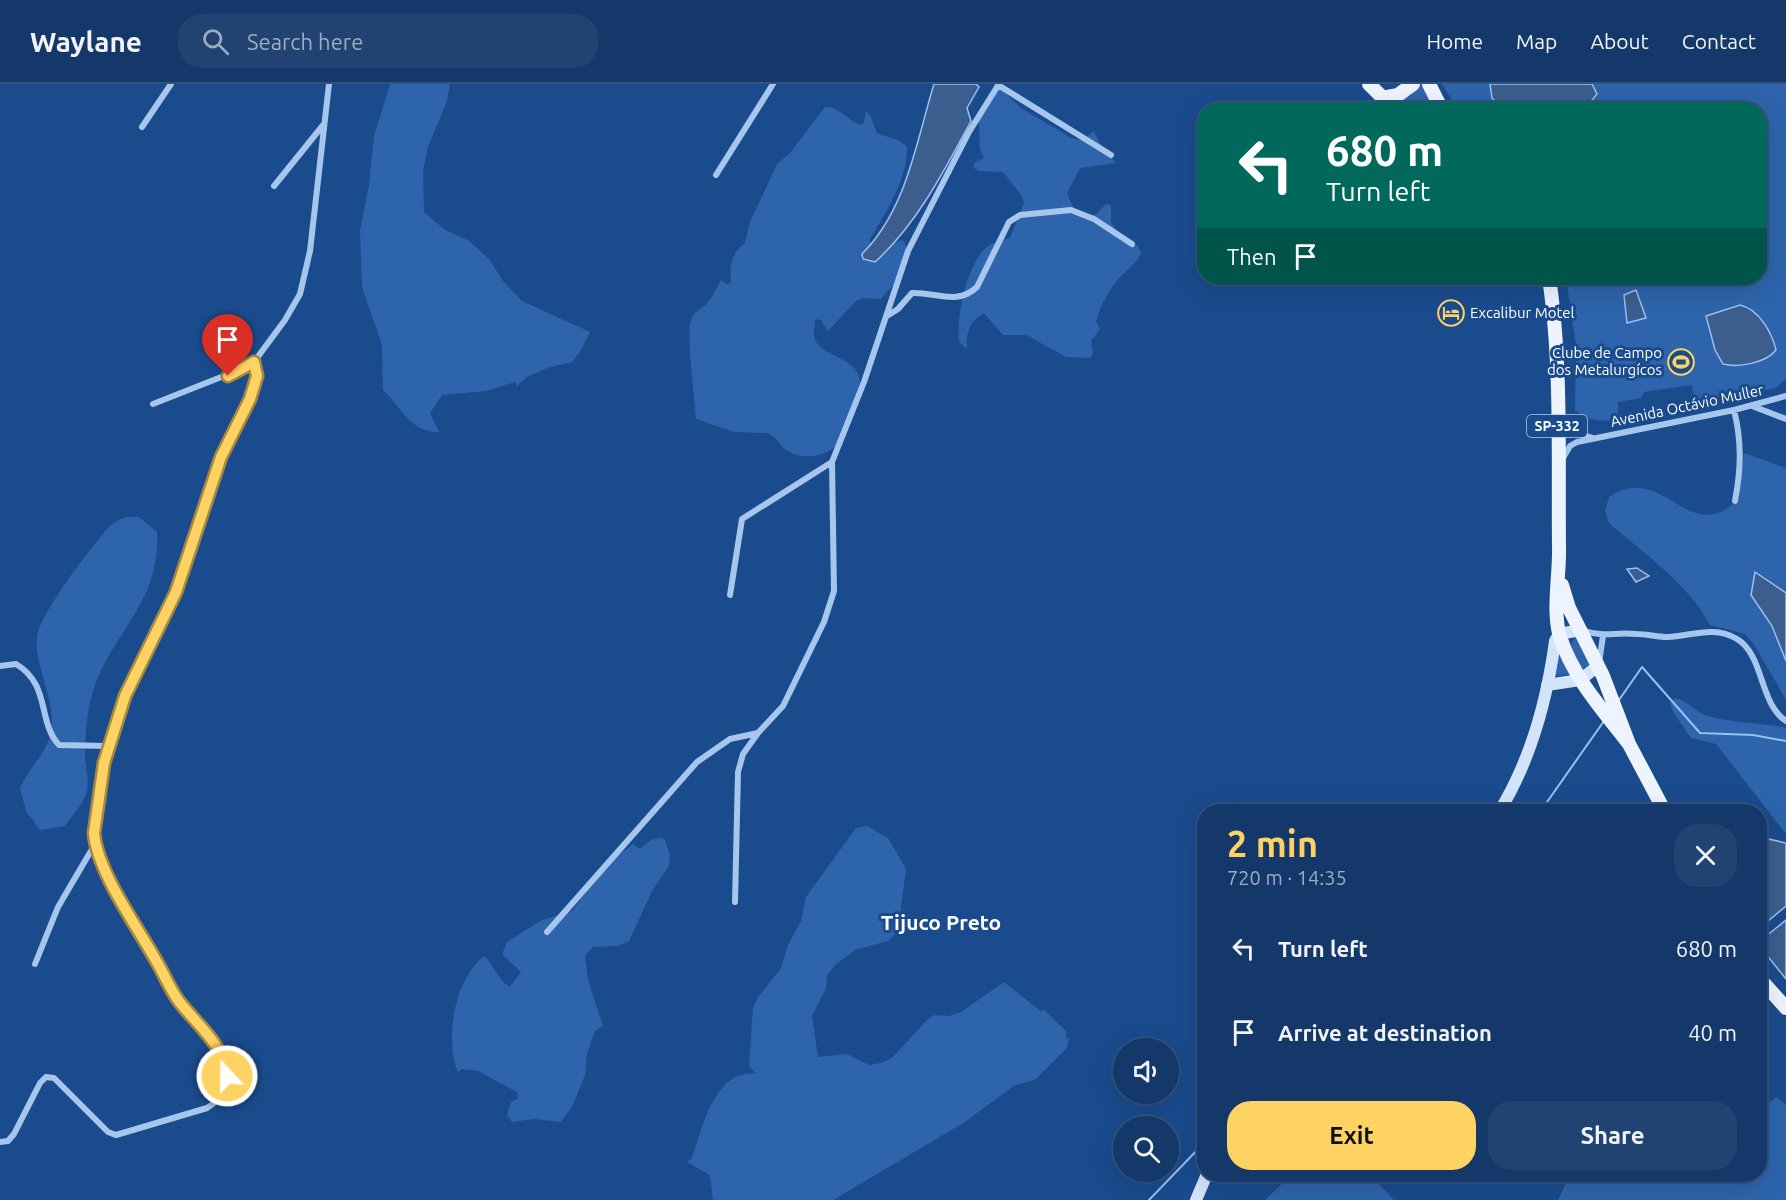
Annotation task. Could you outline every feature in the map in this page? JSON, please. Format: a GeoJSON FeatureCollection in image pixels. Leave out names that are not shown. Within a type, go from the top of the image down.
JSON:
{"type":"FeatureCollection","features":[{"type":"Feature","properties":{"kind":"main road"},"geometry":{"type":"LineString","coordinates":[[1369,84],[1386,102]]}},
{"type":"Feature","properties":{"kind":"main road"},"geometry":{"type":"LineString","coordinates":[[1382,98],[1398,95],[1413,84]]}},
{"type":"Feature","properties":{"kind":"main road"},"geometry":{"type":"LineString","coordinates":[[1429,84],[1438,102]]}},
{"type":"Feature","properties":{"kind":"main road","name":"SP-332"},"geometry":{"type":"LineString","coordinates":[[1551,285],[1559,486],[1559,634],[1580,680],[1629,744]]}},
{"type":"Feature","properties":{"kind":"main road","name":"SP-332"},"geometry":{"type":"LineString","coordinates":[[1560,574],[1569,608],[1598,666],[1629,744],[1661,804]]}},
{"type":"Feature","properties":{"kind":"main road"},"geometry":{"type":"LineString","coordinates":[[1503,804],[1526,759],[1547,686],[1555,641],[1559,634],[1581,630]]}},
{"type":"Feature","properties":{"kind":"main road"},"geometry":{"type":"LineString","coordinates":[[1547,686],[1580,680],[1598,666]]}},
{"type":"Feature","properties":{"kind":"main road"},"geometry":{"type":"LineString","coordinates":[[1767,987],[1786,1008]]}},
{"type":"Feature","properties":{"kind":"main road"},"geometry":{"type":"LineString","coordinates":[[1196,1200],[1204,1182]]}},
{"type":"Feature","properties":{"kind":"street"},"geometry":{"type":"LineString","coordinates":[[142,127],[171,84]]}},
{"type":"Feature","properties":{"kind":"street"},"geometry":{"type":"LineString","coordinates":[[153,404],[228,376],[254,362],[294,308],[309,258],[329,84]]}},
{"type":"Feature","properties":{"kind":"street"},"geometry":{"type":"LineString","coordinates":[[716,175],[773,84]]}},
{"type":"Feature","properties":{"kind":"street"},"geometry":{"type":"LineString","coordinates":[[735,902],[738,772],[743,754],[791,694],[812,643],[830,608],[834,591],[832,462],[864,382],[908,251],[969,132],[998,85],[1111,155]]}},
{"type":"Feature","properties":{"kind":"street"},"geometry":{"type":"LineString","coordinates":[[274,186],[324,124]]}},
{"type":"Feature","properties":{"kind":"street"},"geometry":{"type":"LineString","coordinates":[[886,316],[898,309],[912,293],[948,298],[970,294],[977,287],[1009,222],[1020,215],[1071,210],[1094,219],[1132,244]]}},
{"type":"Feature","properties":{"kind":"street"},"geometry":{"type":"LineString","coordinates":[[0,1142],[8,1141],[14,1134],[40,1083],[46,1077],[54,1078],[108,1132],[116,1135],[207,1108],[224,1094],[227,1076],[222,1059],[197,1021],[176,997],[125,908],[95,844],[94,833],[109,746],[125,696],[176,592],[221,457],[250,399],[257,376],[254,362]]}},
{"type":"Feature","properties":{"kind":"street","name":"Avenida Octávio Muller"},"geometry":{"type":"LineString","coordinates":[[1559,486],[1561,465],[1570,446],[1734,410],[1786,396]]}},
{"type":"Feature","properties":{"kind":"street"},"geometry":{"type":"LineString","coordinates":[[1751,406],[1786,419]]}},
{"type":"Feature","properties":{"kind":"street"},"geometry":{"type":"LineString","coordinates":[[1734,410],[1741,437],[1741,466],[1736,501]]}},
{"type":"Feature","properties":{"kind":"street"},"geometry":{"type":"LineString","coordinates":[[1557,427],[1594,439]]}},
{"type":"Feature","properties":{"kind":"street"},"geometry":{"type":"LineString","coordinates":[[730,595],[742,519],[832,462]]}},
{"type":"Feature","properties":{"kind":"street"},"geometry":{"type":"LineString","coordinates":[[1581,630],[1603,636],[1625,633],[1668,637],[1707,631],[1733,637],[1747,648],[1776,712],[1786,721]]}},
{"type":"Feature","properties":{"kind":"street"},"geometry":{"type":"LineString","coordinates":[[1598,666],[1603,636]]}},
{"type":"Feature","properties":{"kind":"street"},"geometry":{"type":"LineString","coordinates":[[0,666],[16,664],[34,680],[39,688],[53,737],[59,745],[109,746]]}},
{"type":"Feature","properties":{"kind":"street"},"geometry":{"type":"LineString","coordinates":[[547,932],[697,762],[730,739],[758,733]]}},
{"type":"Feature","properties":{"kind":"street"},"geometry":{"type":"LineString","coordinates":[[35,964],[58,906],[95,844]]}},
{"type":"Feature","properties":{"kind":"shaded area"},"geometry":{"type":"Polygon","coordinates":[[[390,84],[450,84],[447,101],[428,147],[423,170],[424,212],[445,230],[468,240],[489,259],[503,281],[522,301],[590,332],[572,362],[550,367],[527,377],[517,386],[515,382],[486,391],[442,395],[430,413],[439,432],[429,431],[414,424],[383,390],[382,345],[362,287],[360,231],[369,185],[374,136],[390,84]]]}},
{"type":"Feature","properties":{"kind":"shaded area"},"geometry":{"type":"Polygon","coordinates":[[[934,84],[976,84],[979,87],[967,108],[971,121],[929,196],[904,231],[875,262],[863,259],[862,254],[890,217],[900,196],[934,84]]]}},
{"type":"Feature","properties":{"kind":"shaded area"},"geometry":{"type":"Polygon","coordinates":[[[1420,84],[1423,84],[1432,102],[1400,102],[1397,100],[1410,96],[1420,84]]]}},
{"type":"Feature","properties":{"kind":"shaded area","name":"Clube de Campo dos Metalurgícos"},"geometry":{"type":"Polygon","coordinates":[[[1442,84],[1786,84],[1786,379],[1775,388],[1707,403],[1704,399],[1695,403],[1692,385],[1644,392],[1641,398],[1618,402],[1618,420],[1590,419],[1575,410],[1576,345],[1567,285],[1767,285],[1767,102],[1453,102],[1442,84]]]}},
{"type":"Feature","properties":{"kind":"shaded area"},"geometry":{"type":"Polygon","coordinates":[[[1490,84],[1592,84],[1597,94],[1591,102],[1496,102],[1492,98],[1490,84]]]}},
{"type":"Feature","properties":{"kind":"shaded area"},"geometry":{"type":"Polygon","coordinates":[[[1000,88],[1021,108],[1071,138],[1082,140],[1094,131],[1099,142],[1116,163],[1080,168],[1067,193],[1073,207],[1085,217],[1096,214],[1106,204],[1111,205],[1111,223],[1127,242],[1138,246],[1141,253],[1108,293],[1096,321],[1100,329],[1091,341],[1093,354],[1090,358],[1066,357],[1026,335],[1003,335],[984,313],[975,320],[970,328],[967,349],[959,342],[961,305],[974,264],[988,246],[1010,238],[1024,203],[1022,196],[1003,172],[978,171],[973,167],[975,162],[984,158],[980,149],[979,120],[1000,88]]]}},
{"type":"Feature","properties":{"kind":"shaded area"},"geometry":{"type":"Polygon","coordinates":[[[825,107],[835,109],[861,125],[864,123],[866,111],[877,133],[900,141],[907,147],[900,184],[869,241],[874,246],[903,240],[907,248],[895,283],[881,299],[863,298],[856,301],[828,331],[821,320],[815,319],[814,334],[817,343],[829,353],[850,364],[859,376],[860,385],[839,444],[827,452],[806,456],[791,453],[768,433],[734,432],[696,419],[690,324],[692,317],[709,301],[721,280],[726,284],[731,283],[732,260],[745,243],[750,222],[777,164],[790,153],[825,107]]]}},
{"type":"Feature","properties":{"kind":"shaded area"},"geometry":{"type":"Polygon","coordinates":[[[1636,290],[1646,318],[1627,323],[1624,295],[1636,290]]]}},
{"type":"Feature","properties":{"kind":"shaded area"},"geometry":{"type":"Polygon","coordinates":[[[1740,305],[1753,311],[1764,323],[1776,350],[1759,361],[1736,365],[1723,364],[1715,350],[1706,316],[1740,305]]]}},
{"type":"Feature","properties":{"kind":"shaded area"},"geometry":{"type":"Polygon","coordinates":[[[1744,453],[1786,468],[1786,700],[1755,646],[1745,634],[1710,625],[1678,582],[1609,523],[1605,511],[1609,497],[1628,488],[1645,489],[1661,494],[1689,510],[1704,515],[1720,512],[1738,500],[1744,453]]]}},
{"type":"Feature","properties":{"kind":"shaded area"},"geometry":{"type":"Polygon","coordinates":[[[126,517],[139,517],[157,532],[156,559],[150,583],[141,604],[96,683],[86,727],[85,759],[88,783],[81,805],[65,826],[40,830],[26,811],[20,788],[47,743],[52,724],[49,699],[37,649],[40,626],[56,597],[79,565],[109,527],[126,517]]]}},
{"type":"Feature","properties":{"kind":"shaded area"},"geometry":{"type":"Polygon","coordinates":[[[1637,568],[1649,576],[1636,582],[1627,569],[1637,568]]]}},
{"type":"Feature","properties":{"kind":"shaded area"},"geometry":{"type":"Polygon","coordinates":[[[1755,572],[1786,593],[1786,661],[1772,626],[1751,595],[1755,572]]]}},
{"type":"Feature","properties":{"kind":"shaded area"},"geometry":{"type":"Polygon","coordinates":[[[1575,637],[1578,637],[1592,667],[1583,672],[1570,646],[1575,637]]]}},
{"type":"Feature","properties":{"kind":"shaded area"},"geometry":{"type":"Polygon","coordinates":[[[1559,648],[1571,674],[1554,676],[1559,648]]]}},
{"type":"Feature","properties":{"kind":"shaded area"},"geometry":{"type":"Polygon","coordinates":[[[1674,698],[1679,699],[1711,717],[1786,728],[1786,834],[1767,810],[1767,804],[1763,804],[1716,744],[1691,738],[1673,712],[1670,703],[1674,698]]]}},
{"type":"Feature","properties":{"kind":"shaded area"},"geometry":{"type":"Polygon","coordinates":[[[867,826],[888,838],[906,869],[898,931],[888,941],[855,950],[835,965],[827,975],[826,988],[812,1016],[818,1057],[847,1054],[869,1065],[881,1063],[892,1058],[934,1015],[949,1016],[961,1012],[1004,982],[1042,1012],[1043,1009],[1067,1032],[1065,1039],[1069,1037],[1067,1048],[1035,1080],[1015,1085],[965,1122],[833,1200],[713,1200],[710,1175],[687,1162],[692,1158],[706,1117],[720,1090],[730,1081],[742,1075],[756,1074],[749,1066],[753,1008],[758,997],[781,968],[788,945],[801,921],[806,897],[856,828],[867,826]]]}},
{"type":"Feature","properties":{"kind":"shaded area"},"geometry":{"type":"Polygon","coordinates":[[[652,839],[665,840],[670,855],[669,866],[652,891],[629,941],[617,946],[593,947],[585,956],[588,980],[603,1026],[595,1031],[587,1054],[585,1075],[573,1105],[561,1122],[534,1119],[512,1122],[507,1115],[511,1102],[518,1099],[517,1092],[478,1071],[462,1069],[458,1072],[454,1059],[452,1027],[455,1009],[466,978],[485,956],[503,982],[510,987],[521,972],[502,954],[507,942],[540,921],[573,910],[605,866],[633,844],[640,849],[652,839]]]}},
{"type":"Feature","properties":{"kind":"shaded area"},"geometry":{"type":"Polygon","coordinates":[[[1767,839],[1786,843],[1786,906],[1767,922],[1767,839]]]}},
{"type":"Feature","properties":{"kind":"shaded area"},"geometry":{"type":"Polygon","coordinates":[[[1786,920],[1786,979],[1767,955],[1767,935],[1786,920]]]}},
{"type":"Feature","properties":{"kind":"shaded area"},"geometry":{"type":"Polygon","coordinates":[[[1776,1097],[1786,1105],[1786,1200],[1558,1200],[1567,1182],[1767,1182],[1767,1104],[1776,1097]]]}},
{"type":"Feature","properties":{"kind":"shaded area"},"geometry":{"type":"Polygon","coordinates":[[[1284,1182],[1377,1182],[1394,1200],[1265,1200],[1284,1182]]]}},
{"type":"Feature","properties":{"kind":"waterway"},"geometry":{"type":"LineString","coordinates":[[1619,700],[1642,667],[1700,733],[1753,735],[1786,741]]}},
{"type":"Feature","properties":{"kind":"waterway"},"geometry":{"type":"LineString","coordinates":[[1546,804],[1604,721]]}},
{"type":"Feature","properties":{"kind":"waterway"},"geometry":{"type":"LineString","coordinates":[[1149,1200],[1197,1150]]}},
{"type":"Feature","properties":{"kind":"place","name":"Excalibur Motel"},"geometry":{"type":"Point","coordinates":[1451,313]}},
{"type":"Feature","properties":{"kind":"place","name":"Clube de Campo dos Metalurgícos"},"geometry":{"type":"Point","coordinates":[1681,362]}},
{"type":"Feature","properties":{"kind":"district","name":"Tijuco Preto"},"geometry":{"type":"Point","coordinates":[941,923]}},
{"type":"Feature","properties":{"kind":"route"},"geometry":{"type":"LineString","coordinates":[[227,1076],[226,1068],[214,1044],[176,997],[125,908],[102,861],[95,844],[94,833],[104,763],[125,696],[176,592],[226,443],[250,399],[257,376],[254,362],[228,376]]}}]}
